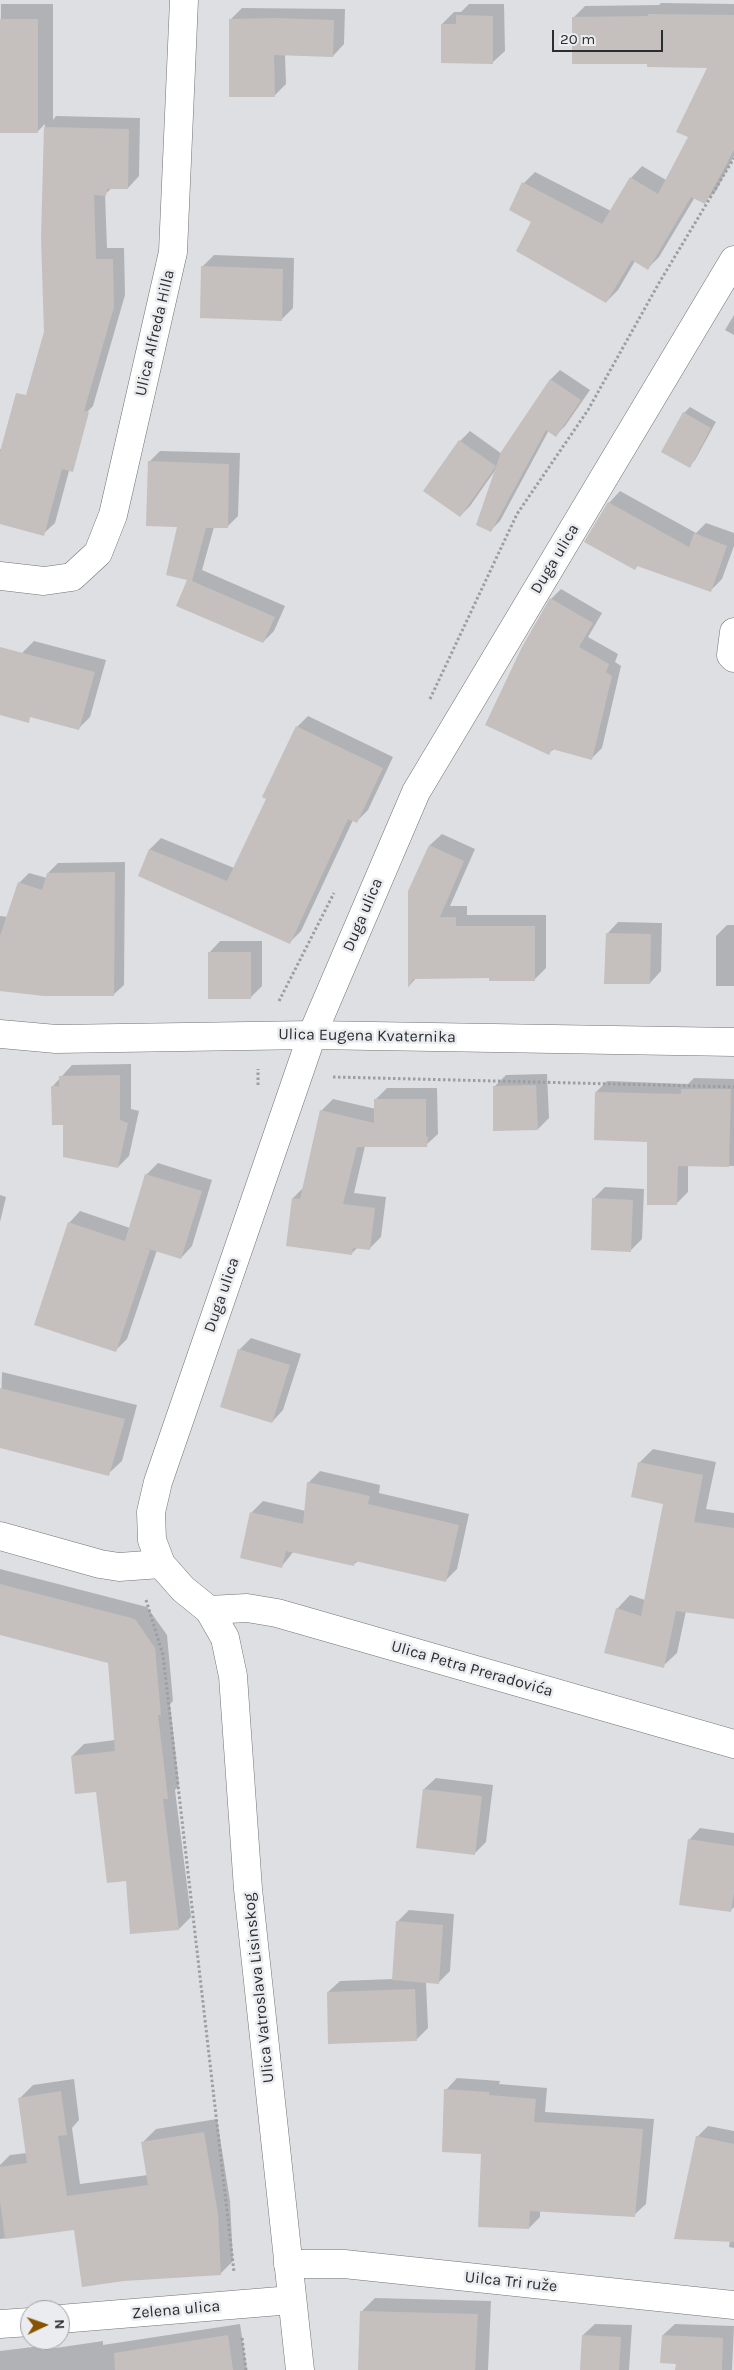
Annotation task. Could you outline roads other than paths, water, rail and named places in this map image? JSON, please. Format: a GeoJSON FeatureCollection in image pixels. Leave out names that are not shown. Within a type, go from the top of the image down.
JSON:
{"type":"FeatureCollection","features":[{"type":"Feature","properties":{"kind":"street","name":"Ulica Alfreda Hilla"},"geometry":{"type":"LineString","coordinates":[[0,576],[44,581],[72,577],[98,553],[113,515],[173,252],[184,0]]}},
{"type":"Feature","properties":{"kind":"street","name":"Duga ulica"},"geometry":{"type":"LineString","coordinates":[[209,1610],[183,1589],[149,1566],[152,1540],[151,1512],[158,1482],[312,1034],[416,792],[734,260]]}},
{"type":"Feature","properties":{"kind":"street"},"geometry":{"type":"LineString","coordinates":[[734,632],[731,655],[734,658]]}},
{"type":"Feature","properties":{"kind":"street","name":"Ulica Eugena Kvaternika"},"geometry":{"type":"LineString","coordinates":[[0,1034],[56,1039],[312,1034],[734,1042]]}},
{"type":"Feature","properties":{"kind":"street"},"geometry":{"type":"LineString","coordinates":[[0,1536],[100,1564],[149,1566]]}},
{"type":"Feature","properties":{"kind":"street","name":"Ulica Petra Preradovića"},"geometry":{"type":"LineString","coordinates":[[209,1610],[247,1608],[277,1613],[734,1744]]}},
{"type":"Feature","properties":{"kind":"street","name":"Ulica Vatroslava Lisinskog"},"geometry":{"type":"LineString","coordinates":[[209,1610],[225,1638],[233,1676],[248,1889],[300,2370]]}},
{"type":"Feature","properties":{"kind":"street","name":"Uilca Tri ruže"},"geometry":{"type":"LineString","coordinates":[[288,2264],[344,2264],[734,2305]]}},
{"type":"Feature","properties":{"kind":"street","name":"Zelena ulica"},"geometry":{"type":"LineString","coordinates":[[70,2318],[292,2300]]}},
{"type":"Feature","properties":{"kind":"street"},"geometry":{"type":"LineString","coordinates":[[0,2324],[20,2323]]}}]}
